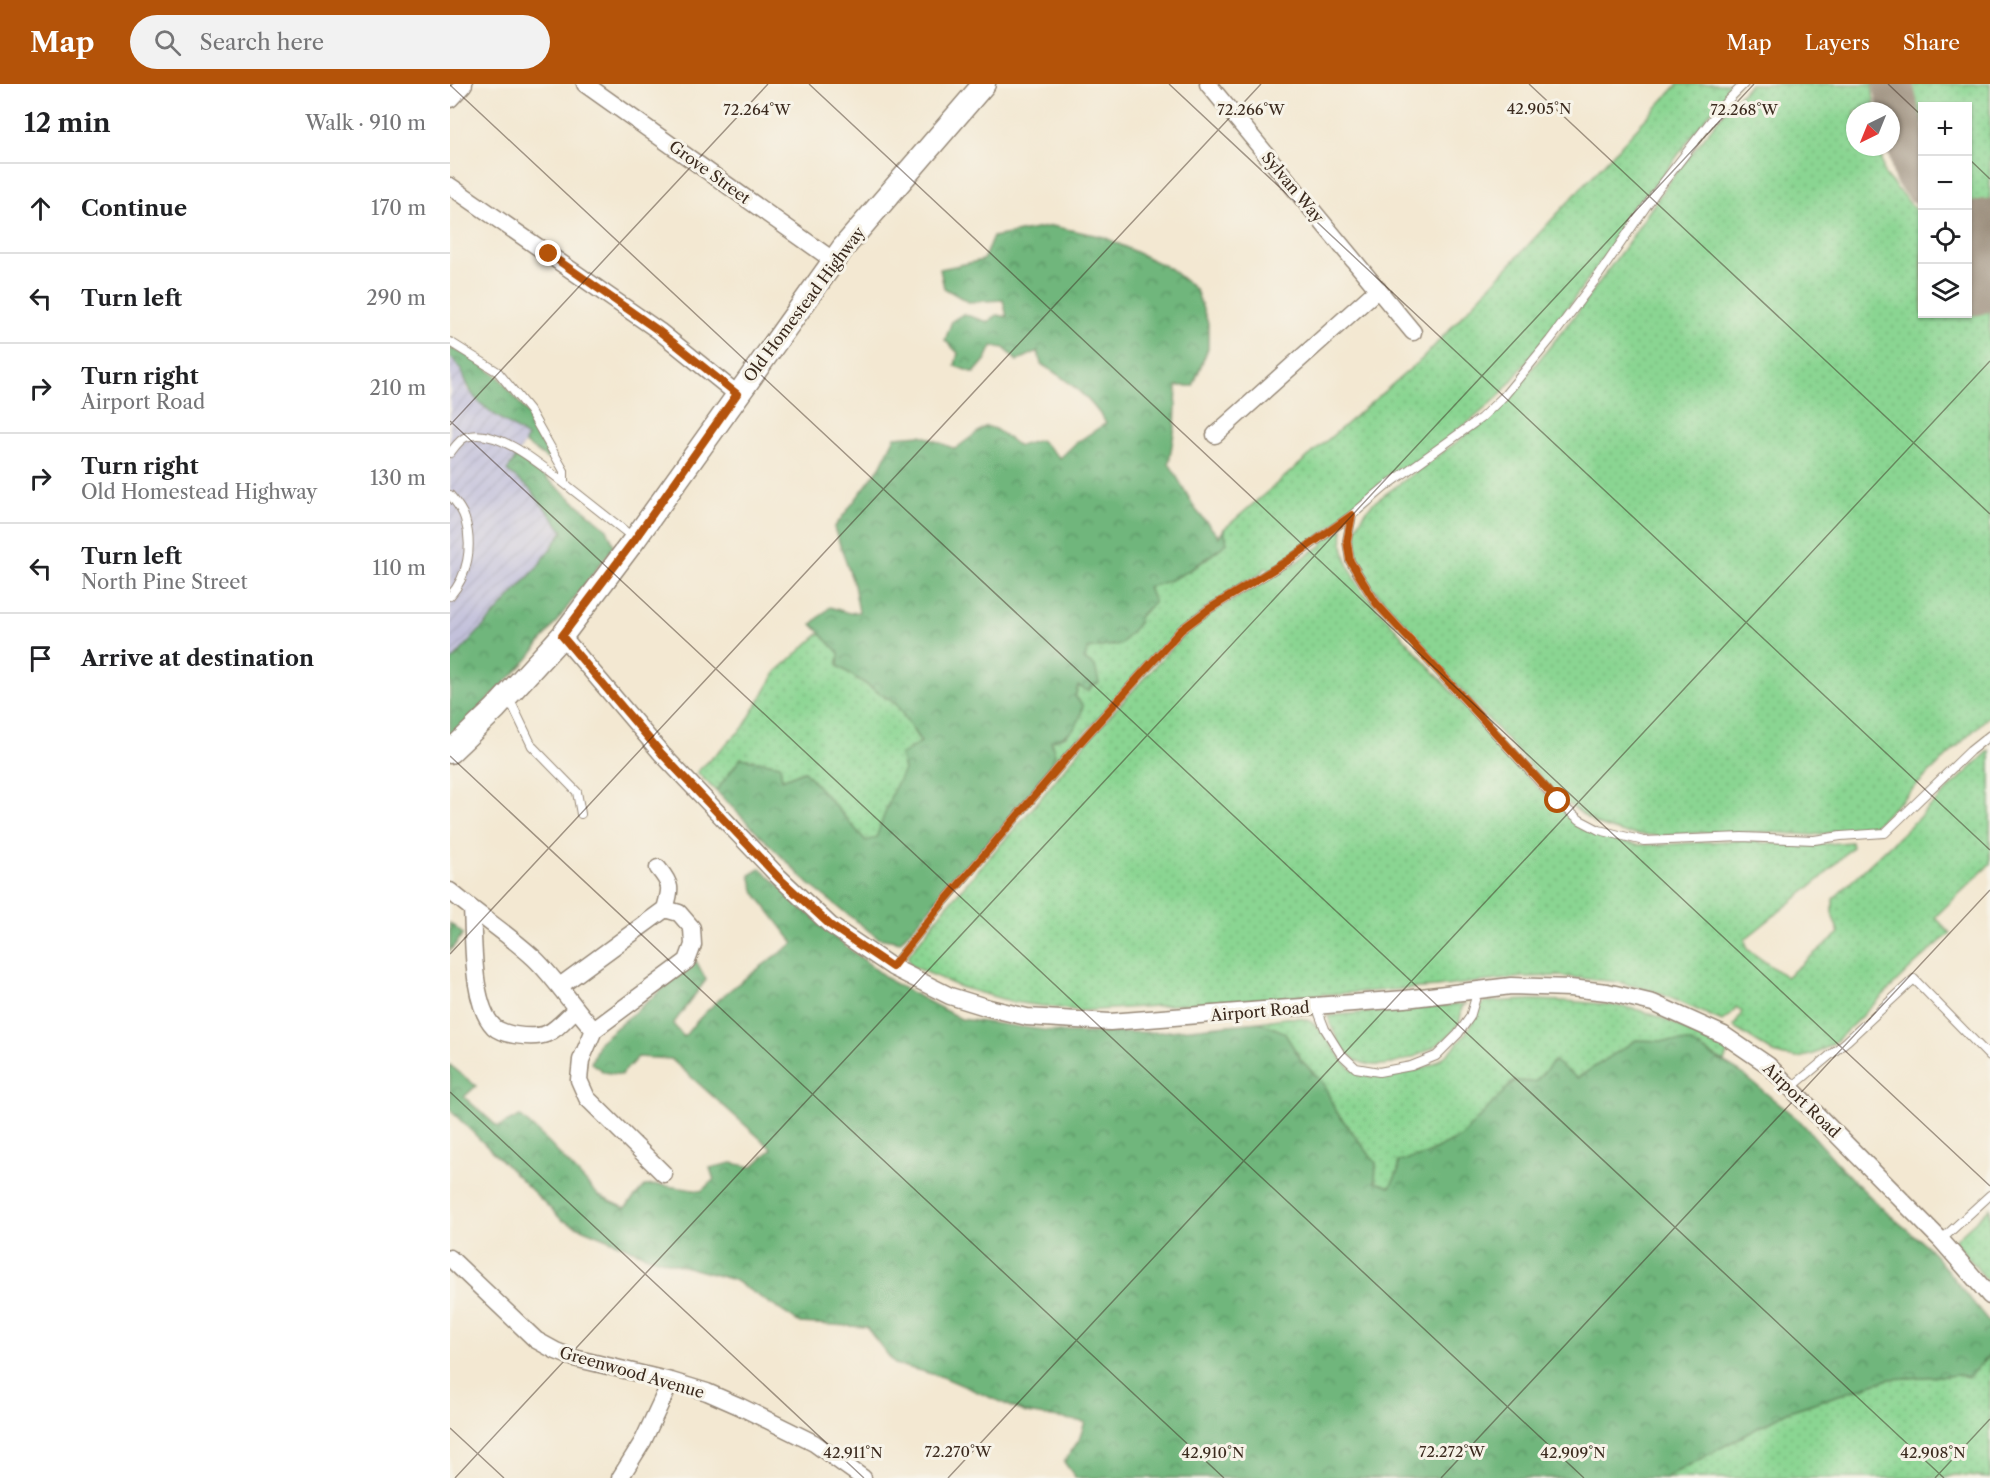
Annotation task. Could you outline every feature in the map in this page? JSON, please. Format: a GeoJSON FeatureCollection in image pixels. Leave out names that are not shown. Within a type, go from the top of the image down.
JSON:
{"type":"FeatureCollection","features":[{"type":"Feature","properties":{"kind":"main road","name":"Old Homestead Highway"},"geometry":{"type":"LineString","coordinates":[[450,752],[562,636],[635,539],[834,261],[984,84]]}},
{"type":"Feature","properties":{"kind":"street"},"geometry":{"type":"LineString","coordinates":[[450,99],[464,84]]}},
{"type":"Feature","properties":{"kind":"street","name":"Grove Street"},"geometry":{"type":"LineString","coordinates":[[585,84],[834,261]]}},
{"type":"Feature","properties":{"kind":"street","name":"Sylvan Way"},"geometry":{"type":"LineString","coordinates":[[1208,84],[1413,332]]}},
{"type":"Feature","properties":{"kind":"street"},"geometry":{"type":"LineString","coordinates":[[450,186],[659,331],[737,394]]}},
{"type":"Feature","properties":{"kind":"street"},"geometry":{"type":"LineString","coordinates":[[1215,435],[1378,290]]}},
{"type":"Feature","properties":{"kind":"street","name":"Airport Road"},"geometry":{"type":"LineString","coordinates":[[562,636],[662,754],[779,878],[830,925],[892,967],[950,996],[1028,1017],[1110,1022],[1316,1006],[1511,986],[1607,992],[1653,1003],[1724,1035],[1768,1065],[1941,1240],[1990,1296]]}},
{"type":"Feature","properties":{"kind":"street"},"geometry":{"type":"LineString","coordinates":[[560,986],[665,909],[670,892],[670,882],[658,868]]}},
{"type":"Feature","properties":{"kind":"street"},"geometry":{"type":"LineString","coordinates":[[450,891],[535,959],[560,986],[575,1010],[594,1030]]}},
{"type":"Feature","properties":{"kind":"street"},"geometry":{"type":"LineString","coordinates":[[472,909],[476,984],[486,1013],[494,1027],[511,1034],[535,1038],[550,1034],[575,1010]]}},
{"type":"Feature","properties":{"kind":"street"},"geometry":{"type":"LineString","coordinates":[[664,1174],[587,1098],[579,1080],[582,1060],[594,1030],[687,961],[693,945],[692,928],[680,913],[665,909]]}},
{"type":"Feature","properties":{"kind":"street","name":"Greenwood Avenue"},"geometry":{"type":"LineString","coordinates":[[450,1258],[536,1340],[556,1351],[574,1358],[707,1392],[814,1443],[863,1478]]}},
{"type":"Feature","properties":{"kind":"street"},"geometry":{"type":"LineString","coordinates":[[620,1478],[643,1441],[671,1381]]}},
{"type":"Feature","properties":{"kind":"lane"},"geometry":{"type":"LineString","coordinates":[[892,967],[937,910],[1077,746],[1181,630],[1209,609],[1287,561],[1352,515],[1385,487],[1481,418],[1504,396],[1596,279],[1656,192],[1724,104],[1744,84]]}},
{"type":"Feature","properties":{"kind":"lane"},"geometry":{"type":"LineString","coordinates":[[450,342],[498,372],[524,403],[564,471],[564,483]]}},
{"type":"Feature","properties":{"kind":"lane"},"geometry":{"type":"LineString","coordinates":[[450,453],[464,437],[478,435],[501,441],[530,456],[635,539]]}},
{"type":"Feature","properties":{"kind":"lane"},"geometry":{"type":"LineString","coordinates":[[450,495],[465,518],[469,546],[465,572],[450,597]]}},
{"type":"Feature","properties":{"kind":"lane"},"geometry":{"type":"LineString","coordinates":[[1352,515],[1347,541],[1350,561],[1376,603],[1558,801],[1580,820],[1599,830],[1644,841],[1742,837],[1815,840],[1885,833],[1970,751],[1990,735]]}},
{"type":"Feature","properties":{"kind":"lane"},"geometry":{"type":"LineString","coordinates":[[507,695],[532,746],[577,792],[581,814]]}},
{"type":"Feature","properties":{"kind":"lane"},"geometry":{"type":"LineString","coordinates":[[1792,1087],[1914,980],[1990,1057]]}},
{"type":"Feature","properties":{"kind":"lane"},"geometry":{"type":"LineString","coordinates":[[1316,1006],[1325,1029],[1340,1053],[1356,1068],[1379,1072],[1411,1066],[1436,1056],[1458,1034],[1470,1017],[1478,990]]}},
{"type":"Feature","properties":{"kind":"lane"},"geometry":{"type":"LineString","coordinates":[[1941,1240],[1990,1195]]}},
{"type":"Feature","properties":{"kind":"shaded area"},"geometry":{"type":"Polygon","coordinates":[[[450,357],[462,369],[467,388],[477,401],[528,438],[507,471],[529,488],[563,531],[536,569],[450,663],[450,357]]]}},
{"type":"Feature","properties":{"kind":"green space"},"geometry":{"type":"Polygon","coordinates":[[[1678,84],[1737,84],[1720,100],[1691,137],[1536,351],[1498,397],[1474,418],[1271,572],[1266,567],[1259,575],[1239,584],[1237,589],[1204,610],[1046,772],[1055,755],[1051,741],[1066,736],[1087,649],[1121,644],[1140,616],[1154,603],[1148,587],[1181,575],[1227,543],[1224,529],[1423,358],[1678,84]]]}},
{"type":"Feature","properties":{"kind":"green space"},"geometry":{"type":"Polygon","coordinates":[[[1750,84],[1872,84],[1874,102],[1846,102],[1846,156],[1881,156],[1884,174],[1918,212],[1918,318],[1972,318],[1972,269],[1990,289],[1990,715],[1873,827],[1812,835],[1767,832],[1659,836],[1624,833],[1596,824],[1559,797],[1454,682],[1364,578],[1353,549],[1355,531],[1372,504],[1488,419],[1518,386],[1577,313],[1666,186],[1724,112],[1750,84]]]}},
{"type":"Feature","properties":{"kind":"green space"},"geometry":{"type":"Polygon","coordinates":[[[1908,84],[1990,84],[1990,201],[1980,211],[1972,204],[1972,102],[1918,102],[1918,129],[1908,84]]]}},
{"type":"Feature","properties":{"kind":"green space"},"geometry":{"type":"Polygon","coordinates":[[[1052,226],[1104,237],[1169,268],[1196,290],[1208,323],[1208,348],[1193,386],[1177,386],[1175,427],[1169,463],[1196,510],[1219,537],[1224,529],[1227,543],[1181,575],[1148,587],[1154,603],[1140,615],[1138,624],[1121,644],[1087,649],[1085,660],[1095,666],[1099,683],[1093,685],[1088,691],[1078,686],[1075,696],[1083,705],[1079,719],[1074,729],[1051,741],[1055,755],[1046,772],[1015,812],[900,942],[878,938],[810,885],[716,791],[741,758],[780,765],[782,780],[804,771],[866,841],[876,838],[892,793],[904,770],[900,755],[921,742],[896,704],[838,666],[839,653],[812,624],[830,607],[849,613],[859,612],[854,585],[834,528],[880,467],[895,437],[921,435],[955,449],[986,426],[995,429],[1019,446],[1040,440],[1060,458],[1076,443],[1106,423],[1077,389],[1041,364],[1038,351],[1017,361],[1004,348],[992,346],[986,359],[974,373],[955,366],[958,353],[945,340],[952,321],[963,314],[988,322],[997,315],[1007,317],[1003,300],[968,302],[944,288],[940,269],[983,260],[993,237],[1052,226]]]}},
{"type":"Feature","properties":{"kind":"green space"},"geometry":{"type":"Polygon","coordinates":[[[450,348],[469,356],[500,378],[534,422],[538,437],[551,457],[547,459],[525,443],[527,437],[477,400],[459,367],[450,357],[450,348]]]}},
{"type":"Feature","properties":{"kind":"green space"},"geometry":{"type":"Polygon","coordinates":[[[518,454],[607,529],[614,546],[528,659],[450,739],[450,663],[536,569],[563,531],[529,488],[507,471],[518,454]]]}},
{"type":"Feature","properties":{"kind":"green space"},"geometry":{"type":"Polygon","coordinates":[[[1343,528],[1345,553],[1362,591],[1531,781],[1569,817],[1588,830],[1637,845],[1741,840],[1814,845],[1851,842],[1852,847],[1820,879],[1745,939],[1747,949],[1786,977],[1839,933],[1833,917],[1833,899],[1990,750],[1990,864],[1935,917],[1951,934],[1912,967],[1834,1043],[1814,1054],[1798,1058],[1774,1053],[1736,1029],[1734,1026],[1742,1012],[1736,1007],[1722,1021],[1657,992],[1618,982],[1559,976],[1524,977],[1436,987],[1081,1011],[1013,1002],[960,987],[910,965],[908,956],[944,909],[1037,803],[1086,742],[1184,634],[1213,612],[1322,545],[1324,540],[1343,528]]]}},
{"type":"Feature","properties":{"kind":"green space"},"geometry":{"type":"Polygon","coordinates":[[[820,633],[839,653],[838,666],[896,704],[921,743],[896,789],[876,839],[866,841],[804,771],[782,780],[780,765],[741,758],[716,791],[697,772],[743,728],[776,672],[820,633]]]}},
{"type":"Feature","properties":{"kind":"green space"},"geometry":{"type":"Polygon","coordinates":[[[760,868],[846,946],[892,982],[961,1019],[1067,1033],[1159,1032],[1259,1022],[1284,1032],[1301,1060],[1324,1084],[1335,1110],[1376,1163],[1375,1182],[1390,1187],[1398,1171],[1398,1162],[1425,1155],[1461,1137],[1514,1081],[1535,1082],[1554,1061],[1577,1078],[1636,1040],[1689,1042],[1740,1072],[1801,1122],[1849,1176],[1885,1211],[1928,1247],[1990,1323],[1990,1355],[1968,1377],[1960,1375],[1889,1379],[1789,1411],[1665,1478],[1076,1478],[1064,1462],[1079,1440],[1085,1422],[1026,1413],[943,1377],[895,1364],[866,1327],[800,1323],[734,1280],[650,1257],[562,1220],[450,1110],[450,1065],[476,1086],[464,1097],[498,1127],[520,1116],[599,1196],[625,1208],[645,1186],[660,1185],[701,1191],[714,1180],[710,1168],[732,1163],[752,1167],[772,1149],[671,1059],[638,1057],[621,1075],[604,1072],[591,1063],[599,1042],[696,961],[706,980],[673,1024],[684,1037],[721,998],[794,943],[755,893],[750,875],[760,868]]]}},
{"type":"Feature","properties":{"kind":"green space"},"geometry":{"type":"Polygon","coordinates":[[[450,923],[463,934],[450,951],[450,923]]]}},
{"type":"Feature","properties":{"kind":"green space"},"geometry":{"type":"Polygon","coordinates":[[[1531,1000],[1592,1003],[1642,1011],[1667,1020],[1728,1051],[1724,1062],[1689,1042],[1636,1040],[1577,1079],[1554,1061],[1535,1082],[1514,1081],[1461,1137],[1425,1155],[1398,1162],[1398,1171],[1391,1187],[1375,1182],[1376,1163],[1335,1110],[1324,1084],[1301,1060],[1284,1032],[1259,1022],[1291,1018],[1309,1021],[1320,1029],[1352,1069],[1366,1075],[1381,1076],[1417,1070],[1440,1060],[1456,1046],[1484,1002],[1531,1000]]]}},
{"type":"Feature","properties":{"kind":"green space"},"geometry":{"type":"Polygon","coordinates":[[[1466,1004],[1462,1007],[1458,1025],[1440,1042],[1415,1056],[1387,1064],[1363,1063],[1350,1056],[1336,1037],[1328,1016],[1466,1004]]]}},
{"type":"Feature","properties":{"kind":"green space"},"geometry":{"type":"Polygon","coordinates":[[[1990,1208],[1990,1284],[1955,1240],[1990,1208]]]}},
{"type":"Feature","properties":{"kind":"green space"},"geometry":{"type":"Polygon","coordinates":[[[1990,1355],[1990,1478],[1954,1475],[1945,1478],[1665,1478],[1789,1411],[1889,1379],[1960,1375],[1968,1377],[1990,1355]]]}},
{"type":"Feature","properties":{"kind":"taxiway"},"geometry":{"type":"LineString","coordinates":[[1893,84],[1913,173],[1918,179]]}},
{"type":"Feature","properties":{"kind":"taxiway"},"geometry":{"type":"LineString","coordinates":[[1972,239],[1990,259]]}},
{"type":"Feature","properties":{"kind":"runway"},"geometry":{"type":"LineString","coordinates":[[1972,265],[1990,248]]}},
{"type":"Feature","properties":{"kind":"route"},"geometry":{"type":"LineString","coordinates":[[549,254],[659,331],[737,394],[635,539],[562,636],[662,754],[779,878],[830,925],[892,967],[937,910],[1077,746],[1181,630],[1209,609],[1287,561],[1352,515],[1347,541],[1350,561],[1376,603],[1503,744],[1558,801]]}}]}
